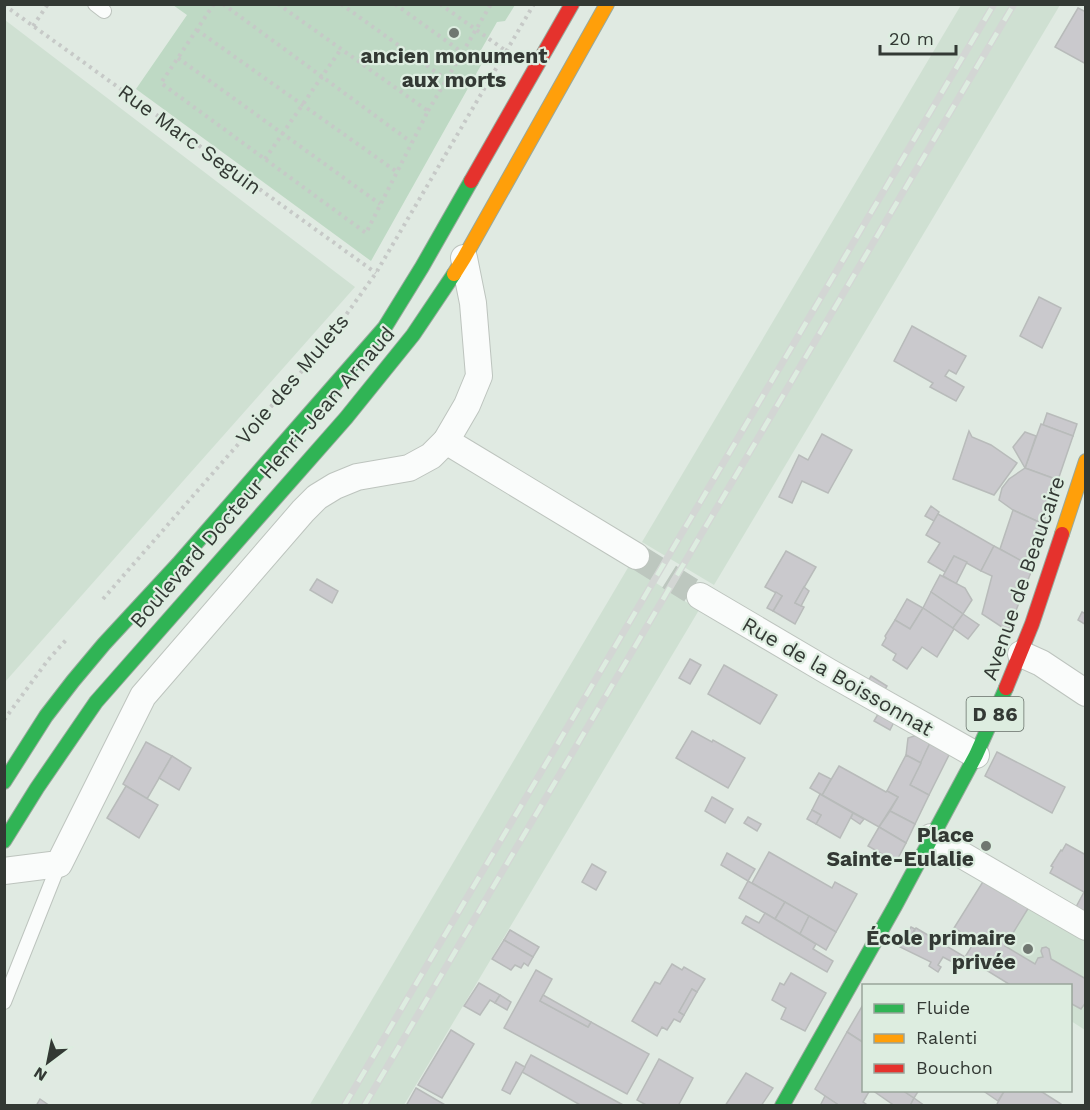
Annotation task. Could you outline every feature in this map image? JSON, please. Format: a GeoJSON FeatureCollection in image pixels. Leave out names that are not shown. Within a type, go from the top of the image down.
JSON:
{"type":"FeatureCollection","features":[{"type":"Feature","properties":{"kind":"main road","name":"Boulevard Docteur Henri-Jean Arnaud"},"geometry":{"type":"LineString","coordinates":[[4,782],[46,716],[73,681],[385,327],[422,267],[572,4]]}},
{"type":"Feature","properties":{"kind":"main road","name":"Boulevard Docteur Henri-Jean Arnaud"},"geometry":{"type":"LineString","coordinates":[[4,841],[96,702],[346,418],[413,335],[464,258],[607,4]]}},
{"type":"Feature","properties":{"kind":"main road","name":"Avenue de Beaucaire"},"geometry":{"type":"LineString","coordinates":[[971,764],[1022,654],[1086,461]]}},
{"type":"Feature","properties":{"kind":"main road","name":"D 86"},"geometry":{"type":"LineString","coordinates":[[783,1106],[971,764]]}},
{"type":"Feature","properties":{"kind":"street"},"geometry":{"type":"LineString","coordinates":[[4,871],[59,864],[143,696],[317,497],[334,486],[357,477],[409,468],[431,456],[446,441],[467,405],[479,376],[473,303],[464,258]]}},
{"type":"Feature","properties":{"kind":"street"},"geometry":{"type":"LineString","coordinates":[[446,441],[636,556]]}},
{"type":"Feature","properties":{"kind":"street","name":"Rue de la Boissonnat"},"geometry":{"type":"LineString","coordinates":[[700,596],[829,672],[971,764]]}},
{"type":"Feature","properties":{"kind":"street"},"geometry":{"type":"LineString","coordinates":[[1022,654],[1041,663],[1086,693]]}},
{"type":"Feature","properties":{"kind":"street"},"geometry":{"type":"LineString","coordinates":[[931,837],[1086,927]]}},
{"type":"Feature","properties":{"kind":"lane"},"geometry":{"type":"LineString","coordinates":[[4,1002],[59,864]]}},
{"type":"Feature","properties":{"kind":"path"},"geometry":{"type":"LineString","coordinates":[[33,26],[48,4]]}},
{"type":"Feature","properties":{"kind":"path"},"geometry":{"type":"LineString","coordinates":[[214,4],[161,84],[366,233],[411,142],[490,5]]}},
{"type":"Feature","properties":{"kind":"path"},"geometry":{"type":"LineString","coordinates":[[223,4],[411,142]]}},
{"type":"Feature","properties":{"kind":"path"},"geometry":{"type":"LineString","coordinates":[[278,4],[428,111]]}},
{"type":"Feature","properties":{"kind":"path"},"geometry":{"type":"LineString","coordinates":[[341,4],[447,80]]}},
{"type":"Feature","properties":{"kind":"path"},"geometry":{"type":"LineString","coordinates":[[395,4],[463,53]]}},
{"type":"Feature","properties":{"kind":"path"},"geometry":{"type":"LineString","coordinates":[[440,4],[506,51]]}},
{"type":"Feature","properties":{"kind":"path","name":"Voie des Mulets"},"geometry":{"type":"LineString","coordinates":[[95,607],[323,347],[376,273],[534,4]]}},
{"type":"Feature","properties":{"kind":"path","name":"Rue Marc Seguin"},"geometry":{"type":"LineString","coordinates":[[4,5],[376,273]]}},
{"type":"Feature","properties":{"kind":"path"},"geometry":{"type":"LineString","coordinates":[[197,30],[397,172]]}},
{"type":"Feature","properties":{"kind":"path"},"geometry":{"type":"LineString","coordinates":[[265,159],[341,49]]}},
{"type":"Feature","properties":{"kind":"path"},"geometry":{"type":"LineString","coordinates":[[178,58],[380,204]]}},
{"type":"Feature","properties":{"kind":"path"},"geometry":{"type":"LineString","coordinates":[[4,720],[48,660],[72,634]]}},
{"type":"Feature","properties":{"kind":"shaded area"},"geometry":{"type":"Polygon","coordinates":[[[173,5],[515,5],[505,21],[497,22],[481,50],[485,58],[371,261],[136,89],[187,15],[173,5]]]}},
{"type":"Feature","properties":{"kind":"shaded area"},"geometry":{"type":"Polygon","coordinates":[[[961,5],[1060,5],[714,585],[642,542],[961,5]]]}},
{"type":"Feature","properties":{"kind":"shaded area"},"geometry":{"type":"Polygon","coordinates":[[[5,20],[355,287],[5,682],[5,20]]]}},
{"type":"Feature","properties":{"kind":"shaded area"},"geometry":{"type":"Polygon","coordinates":[[[629,566],[699,610],[404,1105],[309,1106],[629,566]]]}},
{"type":"Feature","properties":{"kind":"shaded area","name":"École primaire privée"},"geometry":{"type":"Polygon","coordinates":[[[984,880],[1085,934],[1085,1030],[1072,1022],[1072,984],[1010,984],[965,957],[975,941],[954,928],[984,880]]]}},
{"type":"Feature","properties":{"kind":"building"},"geometry":{"type":"Polygon","coordinates":[[[1078,8],[1086,12],[1086,64],[1055,47],[1078,8]]]}},
{"type":"Feature","properties":{"kind":"building"},"geometry":{"type":"Polygon","coordinates":[[[1039,297],[1061,308],[1042,348],[1020,336],[1039,297]]]}},
{"type":"Feature","properties":{"kind":"building"},"geometry":{"type":"Polygon","coordinates":[[[912,326],[966,356],[956,374],[949,370],[945,376],[964,387],[956,401],[930,387],[933,383],[894,361],[912,326]]]}},
{"type":"Feature","properties":{"kind":"building"},"geometry":{"type":"Polygon","coordinates":[[[1047,413],[1077,424],[1073,436],[1043,425],[1047,413]]]}},
{"type":"Feature","properties":{"kind":"building"},"geometry":{"type":"Polygon","coordinates":[[[1041,424],[1073,436],[1058,480],[1025,468],[1041,424]]]}},
{"type":"Feature","properties":{"kind":"building"},"geometry":{"type":"Polygon","coordinates":[[[969,431],[972,437],[991,445],[1017,463],[994,495],[953,479],[969,431]]]}},
{"type":"Feature","properties":{"kind":"building"},"geometry":{"type":"Polygon","coordinates":[[[1025,432],[1036,436],[1025,468],[1013,447],[1025,432]]]}},
{"type":"Feature","properties":{"kind":"building"},"geometry":{"type":"Polygon","coordinates":[[[822,434],[852,450],[828,493],[802,481],[792,503],[779,497],[799,455],[808,460],[822,434]]]}},
{"type":"Feature","properties":{"kind":"building"},"geometry":{"type":"Polygon","coordinates":[[[1025,468],[1058,480],[1043,524],[1013,510],[999,500],[1002,488],[1009,479],[1025,468]]]}},
{"type":"Feature","properties":{"kind":"building"},"geometry":{"type":"Polygon","coordinates":[[[931,506],[939,512],[934,521],[925,516],[931,506]]]}},
{"type":"Feature","properties":{"kind":"building"},"geometry":{"type":"Polygon","coordinates":[[[1013,510],[1043,524],[1029,566],[1000,549],[1013,510]]]}},
{"type":"Feature","properties":{"kind":"building"},"geometry":{"type":"Polygon","coordinates":[[[938,514],[994,546],[981,571],[954,556],[945,572],[928,562],[940,543],[926,535],[938,514]]]}},
{"type":"Feature","properties":{"kind":"building"},"geometry":{"type":"Polygon","coordinates":[[[994,546],[1033,567],[1008,631],[982,614],[992,576],[981,571],[994,546]]]}},
{"type":"Feature","properties":{"kind":"building"},"geometry":{"type":"Polygon","coordinates":[[[786,551],[816,567],[795,603],[804,607],[795,624],[773,611],[782,596],[765,587],[786,551]]]}},
{"type":"Feature","properties":{"kind":"building"},"geometry":{"type":"Polygon","coordinates":[[[954,556],[967,562],[956,584],[943,576],[954,556]]]}},
{"type":"Feature","properties":{"kind":"building"},"geometry":{"type":"Polygon","coordinates":[[[940,575],[965,588],[972,600],[963,614],[931,592],[940,575]]]}},
{"type":"Feature","properties":{"kind":"building"},"geometry":{"type":"Polygon","coordinates":[[[317,579],[338,591],[332,603],[310,590],[317,579]]]}},
{"type":"Feature","properties":{"kind":"building"},"geometry":{"type":"Polygon","coordinates":[[[804,587],[809,591],[801,606],[795,603],[804,587]]]}},
{"type":"Feature","properties":{"kind":"building"},"geometry":{"type":"Polygon","coordinates":[[[776,592],[782,596],[773,611],[767,608],[776,592]]]}},
{"type":"Feature","properties":{"kind":"building"},"geometry":{"type":"Polygon","coordinates":[[[931,592],[963,614],[953,628],[923,608],[931,592]]]}},
{"type":"Feature","properties":{"kind":"building"},"geometry":{"type":"Polygon","coordinates":[[[907,599],[923,608],[910,629],[895,620],[907,599]]]}},
{"type":"Feature","properties":{"kind":"building"},"geometry":{"type":"Polygon","coordinates":[[[923,608],[954,629],[937,657],[922,647],[907,669],[893,660],[896,654],[882,645],[895,620],[910,629],[923,608]]]}},
{"type":"Feature","properties":{"kind":"building"},"geometry":{"type":"Polygon","coordinates":[[[1082,612],[1086,614],[1086,625],[1078,620],[1082,612]]]}},
{"type":"Feature","properties":{"kind":"building"},"geometry":{"type":"Polygon","coordinates":[[[963,614],[979,625],[968,639],[953,628],[963,614]]]}},
{"type":"Feature","properties":{"kind":"building"},"geometry":{"type":"Polygon","coordinates":[[[690,659],[701,665],[690,684],[679,678],[690,659]]]}},
{"type":"Feature","properties":{"kind":"building"},"geometry":{"type":"Polygon","coordinates":[[[724,665],[777,695],[760,724],[708,694],[724,665]]]}},
{"type":"Feature","properties":{"kind":"building"},"geometry":{"type":"Polygon","coordinates":[[[871,676],[887,686],[881,696],[865,686],[871,676]]]}},
{"type":"Feature","properties":{"kind":"building"},"geometry":{"type":"Polygon","coordinates":[[[881,709],[896,718],[890,730],[874,721],[881,709]]]}},
{"type":"Feature","properties":{"kind":"building"},"geometry":{"type":"Polygon","coordinates":[[[692,731],[745,758],[728,788],[676,758],[692,731]]]}},
{"type":"Feature","properties":{"kind":"building"},"geometry":{"type":"Polygon","coordinates":[[[917,735],[930,743],[921,763],[906,755],[908,738],[917,735]]]}},
{"type":"Feature","properties":{"kind":"building"},"geometry":{"type":"Polygon","coordinates":[[[146,742],[172,756],[147,799],[123,784],[146,742]]]}},
{"type":"Feature","properties":{"kind":"building"},"geometry":{"type":"Polygon","coordinates":[[[930,743],[950,753],[929,795],[910,785],[930,743]]]}},
{"type":"Feature","properties":{"kind":"building"},"geometry":{"type":"Polygon","coordinates":[[[997,752],[1065,787],[1052,813],[985,776],[997,752]]]}},
{"type":"Feature","properties":{"kind":"building"},"geometry":{"type":"Polygon","coordinates":[[[906,755],[921,763],[910,785],[929,795],[915,824],[890,811],[898,797],[887,791],[906,755]]]}},
{"type":"Feature","properties":{"kind":"building"},"geometry":{"type":"Polygon","coordinates":[[[172,756],[191,768],[179,790],[159,778],[172,756]]]}},
{"type":"Feature","properties":{"kind":"building"},"geometry":{"type":"Polygon","coordinates":[[[839,766],[898,797],[879,827],[822,795],[839,766]]]}},
{"type":"Feature","properties":{"kind":"building"},"geometry":{"type":"Polygon","coordinates":[[[819,773],[831,779],[822,795],[810,788],[819,773]]]}},
{"type":"Feature","properties":{"kind":"building"},"geometry":{"type":"Polygon","coordinates":[[[126,786],[158,805],[139,838],[107,818],[126,786]]]}},
{"type":"Feature","properties":{"kind":"building"},"geometry":{"type":"Polygon","coordinates":[[[820,794],[853,813],[840,838],[816,824],[821,815],[812,810],[820,794]]]}},
{"type":"Feature","properties":{"kind":"building"},"geometry":{"type":"Polygon","coordinates":[[[712,797],[733,809],[725,823],[705,811],[712,797]]]}},
{"type":"Feature","properties":{"kind":"building"},"geometry":{"type":"Polygon","coordinates":[[[812,810],[821,815],[816,824],[807,819],[812,810]]]}},
{"type":"Feature","properties":{"kind":"building"},"geometry":{"type":"Polygon","coordinates":[[[890,811],[915,824],[906,843],[879,827],[890,811]]]}},
{"type":"Feature","properties":{"kind":"building"},"geometry":{"type":"Polygon","coordinates":[[[853,813],[864,819],[860,824],[851,818],[853,813]]]}},
{"type":"Feature","properties":{"kind":"building"},"geometry":{"type":"Polygon","coordinates":[[[748,817],[761,824],[757,831],[744,823],[748,817]]]}},
{"type":"Feature","properties":{"kind":"building"},"geometry":{"type":"Polygon","coordinates":[[[879,827],[906,843],[896,862],[868,846],[879,827]]]}},
{"type":"Feature","properties":{"kind":"building"},"geometry":{"type":"Polygon","coordinates":[[[1066,844],[1086,855],[1086,914],[1076,907],[1084,892],[1050,873],[1053,867],[1051,866],[1066,844]]]}},
{"type":"Feature","properties":{"kind":"building"},"geometry":{"type":"Polygon","coordinates":[[[769,852],[832,888],[835,882],[857,894],[836,932],[752,883],[769,852]]]}},
{"type":"Feature","properties":{"kind":"building"},"geometry":{"type":"Polygon","coordinates":[[[727,853],[755,869],[748,881],[721,865],[727,853]]]}},
{"type":"Feature","properties":{"kind":"building"},"geometry":{"type":"Polygon","coordinates":[[[592,864],[606,872],[596,890],[582,882],[592,864]]]}},
{"type":"Feature","properties":{"kind":"building"},"geometry":{"type":"Polygon","coordinates":[[[984,880],[1029,907],[1005,946],[1035,964],[1038,958],[1043,957],[1042,948],[1049,949],[1051,959],[1086,979],[1086,1002],[1081,1009],[1072,1004],[1072,984],[1009,984],[965,957],[975,941],[954,928],[984,880]]]}},
{"type":"Feature","properties":{"kind":"building"},"geometry":{"type":"Polygon","coordinates":[[[748,881],[785,902],[775,919],[739,898],[748,881]]]}},
{"type":"Feature","properties":{"kind":"building"},"geometry":{"type":"Polygon","coordinates":[[[785,902],[809,916],[800,934],[775,919],[785,902]]]}},
{"type":"Feature","properties":{"kind":"building"},"geometry":{"type":"Polygon","coordinates":[[[765,913],[816,944],[813,949],[833,961],[827,972],[742,923],[746,916],[759,923],[765,913]]]}},
{"type":"Feature","properties":{"kind":"building"},"geometry":{"type":"Polygon","coordinates":[[[809,916],[836,932],[826,950],[800,934],[809,916]]]}},
{"type":"Feature","properties":{"kind":"building"},"geometry":{"type":"Polygon","coordinates":[[[911,927],[915,929],[908,941],[905,940],[911,927]]]}},
{"type":"Feature","properties":{"kind":"building"},"geometry":{"type":"Polygon","coordinates":[[[916,928],[965,957],[960,966],[943,957],[938,965],[941,967],[938,972],[929,966],[931,962],[900,947],[905,940],[908,941],[916,928]]]}},
{"type":"Feature","properties":{"kind":"building"},"geometry":{"type":"Polygon","coordinates":[[[510,930],[539,947],[533,957],[504,940],[510,930]]]}},
{"type":"Feature","properties":{"kind":"building"},"geometry":{"type":"Polygon","coordinates":[[[504,940],[533,957],[528,966],[524,963],[521,968],[515,965],[511,970],[492,959],[504,940]]]}},
{"type":"Feature","properties":{"kind":"building"},"geometry":{"type":"Polygon","coordinates":[[[672,964],[682,970],[684,967],[705,979],[697,992],[692,989],[679,1012],[684,1015],[680,1022],[674,1019],[667,1030],[662,1027],[657,1036],[632,1021],[655,982],[660,984],[672,964]]]}},
{"type":"Feature","properties":{"kind":"building"},"geometry":{"type":"Polygon","coordinates":[[[536,970],[552,979],[540,1001],[588,1027],[591,1022],[649,1054],[627,1094],[504,1028],[536,970]]]}},
{"type":"Feature","properties":{"kind":"building"},"geometry":{"type":"Polygon","coordinates":[[[791,973],[826,993],[805,1031],[781,1019],[786,1008],[772,1000],[780,983],[784,985],[791,973]]]}},
{"type":"Feature","properties":{"kind":"building"},"geometry":{"type":"Polygon","coordinates":[[[479,983],[500,995],[495,1003],[490,1000],[480,1015],[464,1006],[479,983]]]}},
{"type":"Feature","properties":{"kind":"building"},"geometry":{"type":"Polygon","coordinates":[[[692,989],[697,992],[684,1015],[679,1012],[692,989]]]}},
{"type":"Feature","properties":{"kind":"building"},"geometry":{"type":"Polygon","coordinates":[[[500,995],[511,1002],[507,1010],[495,1003],[500,995]]]}},
{"type":"Feature","properties":{"kind":"building"},"geometry":{"type":"Polygon","coordinates":[[[543,995],[591,1022],[588,1027],[540,1001],[543,995]]]}},
{"type":"Feature","properties":{"kind":"building"},"geometry":{"type":"Polygon","coordinates":[[[862,1006],[862,1042],[847,1032],[862,1006]]]}},
{"type":"Feature","properties":{"kind":"building"},"geometry":{"type":"Polygon","coordinates":[[[451,1030],[474,1044],[442,1098],[418,1085],[451,1030]]]}},
{"type":"Feature","properties":{"kind":"building"},"geometry":{"type":"Polygon","coordinates":[[[847,1032],[862,1042],[862,1092],[869,1092],[863,1102],[869,1106],[840,1106],[815,1089],[847,1032]]]}},
{"type":"Feature","properties":{"kind":"building"},"geometry":{"type":"Polygon","coordinates":[[[531,1055],[625,1106],[582,1106],[522,1072],[531,1055]]]}},
{"type":"Feature","properties":{"kind":"building"},"geometry":{"type":"Polygon","coordinates":[[[659,1059],[693,1078],[678,1106],[648,1106],[637,1100],[659,1059]]]}},
{"type":"Feature","properties":{"kind":"building"},"geometry":{"type":"Polygon","coordinates":[[[516,1062],[525,1067],[510,1094],[502,1090],[516,1062]]]}},
{"type":"Feature","properties":{"kind":"building"},"geometry":{"type":"Polygon","coordinates":[[[746,1073],[773,1088],[761,1106],[725,1106],[746,1073]]]}},
{"type":"Feature","properties":{"kind":"building"},"geometry":{"type":"Polygon","coordinates":[[[416,1088],[447,1106],[406,1106],[416,1088]]]}},
{"type":"Feature","properties":{"kind":"building"},"geometry":{"type":"Polygon","coordinates":[[[875,1092],[905,1092],[914,1098],[910,1106],[895,1106],[875,1092]]]}},
{"type":"Feature","properties":{"kind":"building"},"geometry":{"type":"Polygon","coordinates":[[[905,1092],[918,1092],[914,1098],[905,1092]]]}},
{"type":"Feature","properties":{"kind":"building"},"geometry":{"type":"Polygon","coordinates":[[[985,1092],[1004,1092],[998,1101],[985,1092]]]}},
{"type":"Feature","properties":{"kind":"building"},"geometry":{"type":"Polygon","coordinates":[[[1004,1092],[1042,1092],[1061,1106],[999,1106],[997,1104],[1004,1092]]]}},
{"type":"Feature","properties":{"kind":"building"},"geometry":{"type":"Polygon","coordinates":[[[825,1096],[840,1106],[820,1106],[825,1096]]]}},
{"type":"Feature","properties":{"kind":"building"},"geometry":{"type":"Polygon","coordinates":[[[914,1098],[925,1106],[910,1106],[914,1098]]]}},
{"type":"Feature","properties":{"kind":"building"},"geometry":{"type":"Polygon","coordinates":[[[40,1099],[50,1106],[36,1106],[40,1099]]]}},
{"type":"Feature","properties":{"kind":"tunnel"},"geometry":{"type":"LineString","coordinates":[[636,556],[700,596]]}},
{"type":"Feature","properties":{"kind":"railway"},"geometry":{"type":"LineString","coordinates":[[344,1106],[994,4]]}},
{"type":"Feature","properties":{"kind":"railway"},"geometry":{"type":"LineString","coordinates":[[364,1106],[1014,4]]}},
{"type":"Feature","properties":{"kind":"traffic: fast"},"geometry":{"type":"LineString","coordinates":[[4,782],[46,716],[73,681],[385,327],[471,181]]}},
{"type":"Feature","properties":{"kind":"traffic: fast"},"geometry":{"type":"LineString","coordinates":[[4,841],[96,702],[346,418],[413,335],[454,274]]}},
{"type":"Feature","properties":{"kind":"traffic: fast"},"geometry":{"type":"LineString","coordinates":[[782,1106],[895,906],[976,755],[1006,688]]}},
{"type":"Feature","properties":{"kind":"traffic: slow"},"geometry":{"type":"LineString","coordinates":[[454,274],[607,4]]}},
{"type":"Feature","properties":{"kind":"traffic: slow"},"geometry":{"type":"LineString","coordinates":[[1062,534],[1086,461]]}},
{"type":"Feature","properties":{"kind":"traffic: jam"},"geometry":{"type":"LineString","coordinates":[[471,181],[572,4]]}},
{"type":"Feature","properties":{"kind":"traffic: jam"},"geometry":{"type":"LineString","coordinates":[[1006,688],[1032,624],[1062,534]]}},
{"type":"Feature","properties":{"kind":"place","name":"ancien monument aux morts"},"geometry":{"type":"Point","coordinates":[454,33]}},
{"type":"Feature","properties":{"kind":"place","name":"Place Sainte-Eulalie"},"geometry":{"type":"Point","coordinates":[986,846]}},
{"type":"Feature","properties":{"kind":"place","name":"École primaire privée"},"geometry":{"type":"Point","coordinates":[1028,949]}}]}
